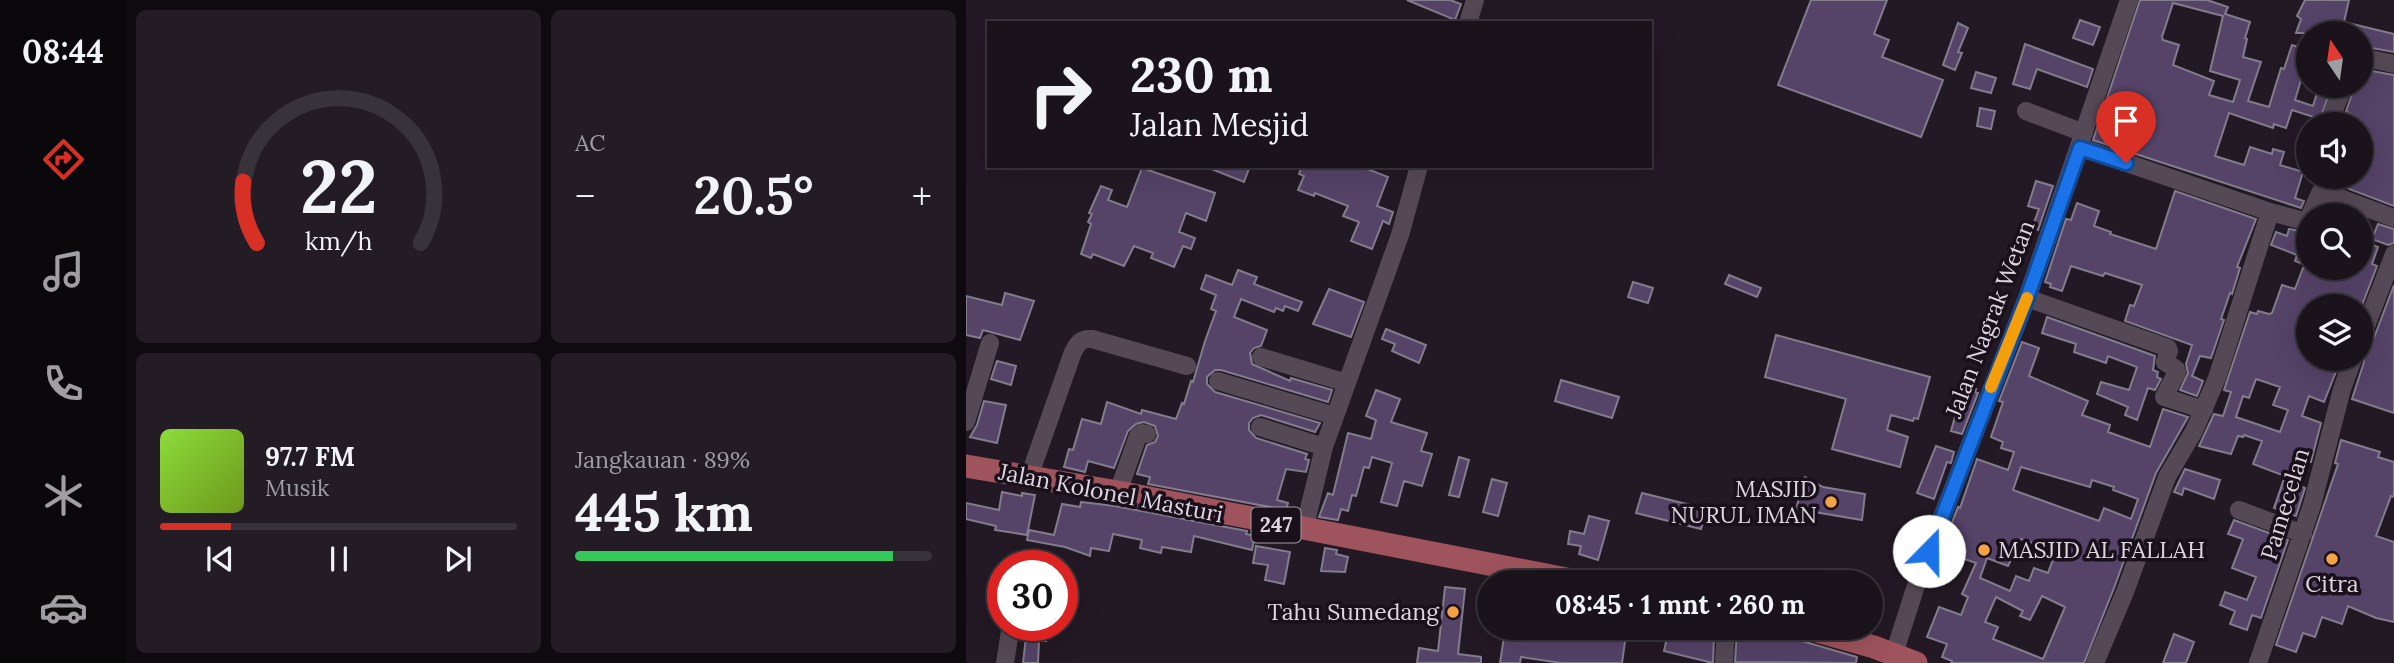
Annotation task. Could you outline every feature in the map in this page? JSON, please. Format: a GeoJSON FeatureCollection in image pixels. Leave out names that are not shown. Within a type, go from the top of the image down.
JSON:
{"type":"FeatureCollection","features":[{"type":"Feature","properties":{"kind":"main road","name":"Jalan Kolonel Masturi"},"geometry":{"type":"LineString","coordinates":[[966,466],[1118,492],[1518,570]]}},
{"type":"Feature","properties":{"kind":"main road"},"geometry":{"type":"LineString","coordinates":[[1851,640],[1916,663]]}},
{"type":"Feature","properties":{"kind":"street"},"geometry":{"type":"LineString","coordinates":[[1469,21],[1475,0]]}},
{"type":"Feature","properties":{"kind":"street","name":"Jalan Nagrak Wetan"},"geometry":{"type":"LineString","coordinates":[[1894,654],[1919,576],[2027,298],[2129,0]]}},
{"type":"Feature","properties":{"kind":"street"},"geometry":{"type":"LineString","coordinates":[[2373,60],[2394,64]]}},
{"type":"Feature","properties":{"kind":"street"},"geometry":{"type":"LineString","coordinates":[[2026,110],[2082,140],[2270,212],[2296,219]]}},
{"type":"Feature","properties":{"kind":"street"},"geometry":{"type":"LineString","coordinates":[[1304,530],[1325,447],[1400,235],[1418,168]]}},
{"type":"Feature","properties":{"kind":"street"},"geometry":{"type":"LineString","coordinates":[[2315,203],[2321,191],[2353,203]]}},
{"type":"Feature","properties":{"kind":"street"},"geometry":{"type":"LineString","coordinates":[[2373,210],[2394,218]]}},
{"type":"Feature","properties":{"kind":"street"},"geometry":{"type":"LineString","coordinates":[[2095,663],[2125,592],[2167,477],[2204,410],[2231,340],[2270,212]]}},
{"type":"Feature","properties":{"kind":"street"},"geometry":{"type":"LineString","coordinates":[[2373,319],[2386,297],[2394,254]]}},
{"type":"Feature","properties":{"kind":"street"},"geometry":{"type":"LineString","coordinates":[[2027,298],[2168,348],[2165,362],[2177,372],[2164,397],[2204,410]]}},
{"type":"Feature","properties":{"kind":"street"},"geometry":{"type":"LineString","coordinates":[[1029,477],[1073,352],[1084,338],[1187,366]]}},
{"type":"Feature","properties":{"kind":"street"},"geometry":{"type":"LineString","coordinates":[[966,422],[990,343]]}},
{"type":"Feature","properties":{"kind":"street"},"geometry":{"type":"LineString","coordinates":[[1261,356],[1347,383]]}},
{"type":"Feature","properties":{"kind":"street","name":"Pamecelan"},"geometry":{"type":"LineString","coordinates":[[2258,663],[2303,534],[2349,371]]}},
{"type":"Feature","properties":{"kind":"street"},"geometry":{"type":"LineString","coordinates":[[1218,382],[1335,416]]}},
{"type":"Feature","properties":{"kind":"street"},"geometry":{"type":"LineString","coordinates":[[1260,427],[1325,447]]}},
{"type":"Feature","properties":{"kind":"street"},"geometry":{"type":"LineString","coordinates":[[1118,492],[1138,436],[1147,434]]}},
{"type":"Feature","properties":{"kind":"street"},"geometry":{"type":"LineString","coordinates":[[2239,510],[2303,534]]}},
{"type":"Feature","properties":{"kind":"street"},"geometry":{"type":"LineString","coordinates":[[1724,663],[1725,640]]}},
{"type":"Feature","properties":{"kind":"street"},"geometry":{"type":"LineString","coordinates":[[1005,663],[1008,641]]}},
{"type":"Feature","properties":{"kind":"building"},"geometry":{"type":"Polygon","coordinates":[[[1407,0],[1450,0],[1461,4],[1455,20],[1407,0]]]}},
{"type":"Feature","properties":{"kind":"building"},"geometry":{"type":"Polygon","coordinates":[[[1811,0],[1887,0],[1874,34],[1889,40],[1882,57],[1943,80],[1921,137],[1778,85],[1811,0]]]}},
{"type":"Feature","properties":{"kind":"building"},"geometry":{"type":"Polygon","coordinates":[[[2140,0],[2207,0],[2228,7],[2225,14],[2250,22],[2243,57],[2261,62],[2248,101],[2269,107],[2281,68],[2284,69],[2292,45],[2296,46],[2295,100],[2313,106],[2315,98],[2328,98],[2323,112],[2292,110],[2286,128],[2274,124],[2273,128],[2229,113],[2215,156],[2244,165],[2250,147],[2272,154],[2273,149],[2284,152],[2280,165],[2296,170],[2298,189],[2295,198],[2304,201],[2296,203],[2296,206],[2093,140],[2140,0]],[[2173,3],[2162,37],[2163,40],[2179,45],[2173,65],[2214,81],[2209,95],[2233,102],[2240,80],[2210,71],[2223,16],[2173,3]]]}},
{"type":"Feature","properties":{"kind":"building"},"geometry":{"type":"Polygon","coordinates":[[[2305,0],[2349,0],[2344,21],[2300,21],[2297,16],[2305,0]]]}},
{"type":"Feature","properties":{"kind":"building"},"geometry":{"type":"Polygon","coordinates":[[[2080,20],[2100,27],[2093,45],[2073,38],[2080,20]]]}},
{"type":"Feature","properties":{"kind":"building"},"geometry":{"type":"Polygon","coordinates":[[[1958,23],[1968,28],[1958,52],[1962,53],[1955,70],[1943,65],[1958,23]]]}},
{"type":"Feature","properties":{"kind":"building"},"geometry":{"type":"Polygon","coordinates":[[[2373,29],[2394,34],[2394,52],[2373,48],[2373,29]]]}},
{"type":"Feature","properties":{"kind":"building"},"geometry":{"type":"Polygon","coordinates":[[[2025,44],[2093,69],[2087,87],[2037,69],[2030,89],[2013,84],[2025,44]]]}},
{"type":"Feature","properties":{"kind":"building"},"geometry":{"type":"Polygon","coordinates":[[[2373,71],[2394,75],[2394,206],[2349,189],[2373,189],[2373,112],[2346,111],[2351,98],[2373,98],[2373,71]]]}},
{"type":"Feature","properties":{"kind":"building"},"geometry":{"type":"Polygon","coordinates":[[[1976,72],[1996,78],[1991,93],[1971,88],[1976,72]]]}},
{"type":"Feature","properties":{"kind":"building"},"geometry":{"type":"Polygon","coordinates":[[[1980,108],[1995,111],[1991,129],[1977,126],[1980,108]]]}},
{"type":"Feature","properties":{"kind":"building"},"geometry":{"type":"Polygon","coordinates":[[[1142,168],[1215,193],[1206,221],[1186,213],[1179,232],[1195,238],[1191,249],[1183,246],[1174,267],[1151,258],[1153,253],[1134,246],[1124,266],[1093,254],[1091,258],[1081,254],[1091,224],[1088,222],[1092,214],[1089,213],[1101,186],[1112,190],[1108,200],[1127,207],[1142,168]]]}},
{"type":"Feature","properties":{"kind":"building"},"geometry":{"type":"Polygon","coordinates":[[[1209,168],[1249,168],[1244,182],[1209,168]]]}},
{"type":"Feature","properties":{"kind":"building"},"geometry":{"type":"Polygon","coordinates":[[[1301,168],[1365,168],[1388,177],[1377,206],[1393,212],[1389,224],[1383,221],[1372,249],[1351,241],[1359,222],[1343,216],[1348,206],[1315,193],[1314,196],[1298,190],[1304,176],[1299,174],[1301,168]]]}},
{"type":"Feature","properties":{"kind":"building"},"geometry":{"type":"Polygon","coordinates":[[[2036,181],[2053,186],[2038,230],[2032,228],[2039,209],[2028,206],[2036,181]]]}},
{"type":"Feature","properties":{"kind":"building"},"geometry":{"type":"Polygon","coordinates":[[[2175,191],[2256,219],[2237,267],[2240,268],[2221,319],[2224,320],[2211,358],[2200,356],[2192,376],[2203,381],[2197,396],[2180,390],[2188,373],[2186,364],[2192,345],[2125,321],[2130,305],[2134,306],[2142,285],[2071,266],[2062,291],[2045,282],[2066,219],[2071,220],[2077,203],[2099,211],[2094,226],[2156,249],[2175,191]]]}},
{"type":"Feature","properties":{"kind":"building"},"geometry":{"type":"Polygon","coordinates":[[[2378,224],[2394,229],[2394,243],[2388,245],[2373,239],[2378,224]]]}},
{"type":"Feature","properties":{"kind":"building"},"geometry":{"type":"Polygon","coordinates":[[[2289,229],[2296,230],[2296,255],[2271,245],[2276,232],[2287,236],[2289,229]]]}},
{"type":"Feature","properties":{"kind":"building"},"geometry":{"type":"Polygon","coordinates":[[[2373,245],[2378,247],[2373,261],[2373,245]]]}},
{"type":"Feature","properties":{"kind":"building"},"geometry":{"type":"Polygon","coordinates":[[[1238,270],[1257,277],[1254,284],[1302,302],[1298,311],[1285,306],[1283,311],[1276,308],[1274,312],[1241,299],[1234,317],[1267,330],[1261,346],[1250,353],[1252,364],[1290,381],[1291,378],[1332,390],[1328,402],[1221,370],[1215,370],[1207,377],[1207,384],[1215,392],[1320,423],[1315,432],[1261,415],[1249,423],[1249,430],[1256,438],[1307,454],[1305,459],[1309,460],[1306,472],[1286,469],[1277,500],[1288,503],[1286,510],[1148,484],[1150,477],[1137,474],[1147,445],[1155,442],[1158,436],[1155,426],[1144,422],[1136,424],[1128,431],[1114,468],[1088,461],[1085,472],[1064,467],[1069,449],[1073,450],[1082,419],[1101,424],[1107,402],[1141,414],[1142,410],[1176,419],[1191,381],[1193,382],[1216,311],[1211,309],[1216,295],[1201,289],[1206,275],[1232,285],[1238,270]]]}},
{"type":"Feature","properties":{"kind":"building"},"geometry":{"type":"Polygon","coordinates":[[[1729,275],[1761,288],[1757,297],[1725,284],[1729,275]]]}},
{"type":"Feature","properties":{"kind":"building"},"geometry":{"type":"Polygon","coordinates":[[[2298,280],[2372,280],[2366,294],[2296,294],[2296,371],[2336,371],[2324,402],[2309,396],[2302,416],[2321,423],[2311,462],[2306,460],[2297,485],[2305,488],[2296,516],[2274,508],[2285,476],[2253,464],[2262,441],[2244,435],[2238,436],[2231,454],[2199,446],[2214,414],[2223,416],[2231,392],[2224,390],[2250,312],[2272,313],[2282,285],[2295,289],[2298,280]],[[2256,379],[2249,398],[2243,396],[2236,417],[2280,432],[2288,410],[2273,405],[2280,387],[2256,379]]]}},
{"type":"Feature","properties":{"kind":"building"},"geometry":{"type":"Polygon","coordinates":[[[1633,282],[1653,288],[1648,303],[1628,297],[1633,282]]]}},
{"type":"Feature","properties":{"kind":"building"},"geometry":{"type":"Polygon","coordinates":[[[2394,285],[2394,413],[2352,399],[2361,371],[2373,371],[2373,340],[2394,285]]]}},
{"type":"Feature","properties":{"kind":"building"},"geometry":{"type":"Polygon","coordinates":[[[1329,289],[1364,302],[1351,337],[1313,324],[1329,289]]]}},
{"type":"Feature","properties":{"kind":"building"},"geometry":{"type":"Polygon","coordinates":[[[1005,293],[1034,301],[1020,340],[983,330],[980,338],[966,335],[966,296],[1002,305],[1005,293]]]}},
{"type":"Feature","properties":{"kind":"building"},"geometry":{"type":"Polygon","coordinates":[[[2047,317],[2155,356],[2153,370],[2158,372],[2157,377],[2161,379],[2155,390],[2148,388],[2137,420],[2125,415],[2128,407],[2097,394],[2101,382],[2129,390],[2137,367],[2108,356],[2106,363],[2074,352],[2076,344],[2042,333],[2047,317]]]}},
{"type":"Feature","properties":{"kind":"building"},"geometry":{"type":"Polygon","coordinates":[[[1386,329],[1426,345],[1419,363],[1392,351],[1395,344],[1382,339],[1386,329]]]}},
{"type":"Feature","properties":{"kind":"building"},"geometry":{"type":"Polygon","coordinates":[[[1776,335],[1930,377],[1918,419],[1914,418],[1913,421],[1891,415],[1887,430],[1908,437],[1900,467],[1832,449],[1846,399],[1765,377],[1776,335]]]}},
{"type":"Feature","properties":{"kind":"building"},"geometry":{"type":"Polygon","coordinates":[[[2022,342],[2039,348],[2029,376],[2088,401],[2082,415],[2110,425],[2108,432],[2150,447],[2163,409],[2188,417],[2156,473],[2084,663],[1951,663],[1952,661],[1942,657],[1947,644],[1927,637],[1939,607],[1961,615],[1968,597],[1962,594],[1976,563],[1941,551],[1977,459],[2008,470],[2014,452],[2001,448],[2003,442],[1991,437],[2003,402],[1999,401],[2022,342]],[[2021,467],[2013,490],[2099,521],[2104,508],[2131,519],[2138,499],[2113,490],[2114,487],[2092,480],[2090,487],[2021,467]],[[2021,539],[2008,566],[1987,558],[1980,578],[2010,591],[2016,576],[2029,581],[2034,568],[2048,573],[2056,551],[2021,539]],[[2042,596],[2030,620],[2020,616],[2023,611],[1996,597],[1985,622],[1998,627],[1993,639],[2043,659],[2065,607],[2042,596]]]}},
{"type":"Feature","properties":{"kind":"building"},"geometry":{"type":"Polygon","coordinates":[[[997,361],[1016,366],[1011,385],[991,379],[997,361]]]}},
{"type":"Feature","properties":{"kind":"building"},"geometry":{"type":"Polygon","coordinates":[[[1561,380],[1619,397],[1612,418],[1555,401],[1561,380]]]}},
{"type":"Feature","properties":{"kind":"building"},"geometry":{"type":"Polygon","coordinates":[[[1968,387],[1976,389],[1975,392],[1978,393],[1962,434],[1951,431],[1958,406],[1961,407],[1968,387]]]}},
{"type":"Feature","properties":{"kind":"building"},"geometry":{"type":"Polygon","coordinates":[[[1376,390],[1400,399],[1391,422],[1427,433],[1421,451],[1432,454],[1422,486],[1404,481],[1397,506],[1381,502],[1392,463],[1372,457],[1369,468],[1364,467],[1356,496],[1352,495],[1348,511],[1341,509],[1338,520],[1319,517],[1328,493],[1333,495],[1348,433],[1371,439],[1376,420],[1366,416],[1376,390]]]}},
{"type":"Feature","properties":{"kind":"building"},"geometry":{"type":"Polygon","coordinates":[[[984,401],[1006,405],[997,443],[970,437],[977,425],[984,401]]]}},
{"type":"Feature","properties":{"kind":"building"},"geometry":{"type":"Polygon","coordinates":[[[2341,440],[2380,452],[2378,457],[2394,462],[2394,497],[2391,496],[2376,536],[2394,542],[2394,622],[2376,618],[2348,606],[2342,624],[2322,617],[2315,637],[2303,633],[2296,652],[2276,645],[2338,464],[2335,463],[2341,440]]]}},
{"type":"Feature","properties":{"kind":"building"},"geometry":{"type":"Polygon","coordinates":[[[1936,446],[1954,452],[1951,463],[1947,462],[1934,499],[1917,493],[1936,446]]]}},
{"type":"Feature","properties":{"kind":"building"},"geometry":{"type":"Polygon","coordinates":[[[1459,457],[1469,460],[1459,497],[1449,495],[1459,457]]]}},
{"type":"Feature","properties":{"kind":"building"},"geometry":{"type":"Polygon","coordinates":[[[2185,469],[2220,480],[2214,499],[2184,488],[2182,495],[2174,492],[2185,469]]]}},
{"type":"Feature","properties":{"kind":"building","name":"MASJID NURUL IMAN"},"geometry":{"type":"Polygon","coordinates":[[[1805,477],[1823,487],[1865,494],[1862,520],[1796,509],[1805,477]]]}},
{"type":"Feature","properties":{"kind":"building"},"geometry":{"type":"Polygon","coordinates":[[[1492,479],[1507,483],[1498,516],[1483,512],[1492,479]]]}},
{"type":"Feature","properties":{"kind":"building"},"geometry":{"type":"Polygon","coordinates":[[[1002,492],[1022,496],[1022,493],[1035,495],[1027,535],[995,530],[996,526],[966,519],[966,503],[999,510],[1002,492]]]}},
{"type":"Feature","properties":{"kind":"building"},"geometry":{"type":"Polygon","coordinates":[[[1642,493],[1707,509],[1701,529],[1636,513],[1642,493]]]}},
{"type":"Feature","properties":{"kind":"building"},"geometry":{"type":"Polygon","coordinates":[[[1081,502],[1115,506],[1247,531],[1246,534],[1255,536],[1252,550],[1194,536],[1191,552],[1162,547],[1161,553],[1140,548],[1142,540],[1113,534],[1109,551],[1091,548],[1090,556],[1078,550],[1027,540],[1029,530],[1054,535],[1062,504],[1080,507],[1081,502]]]}},
{"type":"Feature","properties":{"kind":"building"},"geometry":{"type":"Polygon","coordinates":[[[1589,516],[1609,521],[1598,560],[1579,554],[1581,546],[1568,544],[1570,531],[1584,534],[1589,516]]]}},
{"type":"Feature","properties":{"kind":"building"},"geometry":{"type":"Polygon","coordinates":[[[2234,520],[2288,540],[2261,618],[2252,615],[2247,630],[2230,624],[2235,611],[2220,605],[2225,592],[2247,600],[2256,577],[2232,568],[2243,539],[2228,534],[2234,520]]]}},
{"type":"Feature","properties":{"kind":"building"},"geometry":{"type":"Polygon","coordinates":[[[1256,546],[1290,552],[1284,584],[1265,580],[1268,565],[1253,563],[1256,546]]]}},
{"type":"Feature","properties":{"kind":"building"},"geometry":{"type":"Polygon","coordinates":[[[1325,548],[1337,550],[1336,554],[1348,557],[1345,572],[1321,571],[1325,548]]]}},
{"type":"Feature","properties":{"kind":"building"},"geometry":{"type":"Polygon","coordinates":[[[1445,587],[1465,589],[1458,654],[1481,657],[1481,663],[1417,663],[1419,648],[1438,651],[1445,587]]]}},
{"type":"Feature","properties":{"kind":"building"},"geometry":{"type":"Polygon","coordinates":[[[2174,634],[2194,642],[2186,663],[2163,663],[2174,634]]]}},
{"type":"Feature","properties":{"kind":"building"},"geometry":{"type":"Polygon","coordinates":[[[1504,640],[1625,640],[1622,663],[1561,663],[1521,657],[1520,663],[1500,663],[1504,640]]]}},
{"type":"Feature","properties":{"kind":"building"},"geometry":{"type":"Polygon","coordinates":[[[1666,640],[1714,640],[1713,663],[1664,651],[1666,640]]]}},
{"type":"Feature","properties":{"kind":"building"},"geometry":{"type":"Polygon","coordinates":[[[1736,640],[1801,640],[1857,657],[1856,663],[1735,662],[1736,640]]]}},
{"type":"Feature","properties":{"kind":"building"},"geometry":{"type":"Polygon","coordinates":[[[1026,641],[1039,641],[1038,663],[1023,663],[1026,641]]]}},
{"type":"Feature","properties":{"kind":"slow traffic"},"geometry":{"type":"LineString","coordinates":[[1991,387],[2027,298]]}},
{"type":"Feature","properties":{"kind":"place","name":"MASJID NURUL IMAN"},"geometry":{"type":"Point","coordinates":[1831,502]}},
{"type":"Feature","properties":{"kind":"place","name":"MASJID AL FALLAH"},"geometry":{"type":"Point","coordinates":[1984,550]}},
{"type":"Feature","properties":{"kind":"place","name":"Citra"},"geometry":{"type":"Point","coordinates":[2332,559]}},
{"type":"Feature","properties":{"kind":"place","name":"Tahu Sumedang"},"geometry":{"type":"Point","coordinates":[1453,612]}},
{"type":"Feature","properties":{"kind":"route"},"geometry":{"type":"LineString","coordinates":[[1929,551],[2027,298],[2080,148],[2126,163]]}}]}
